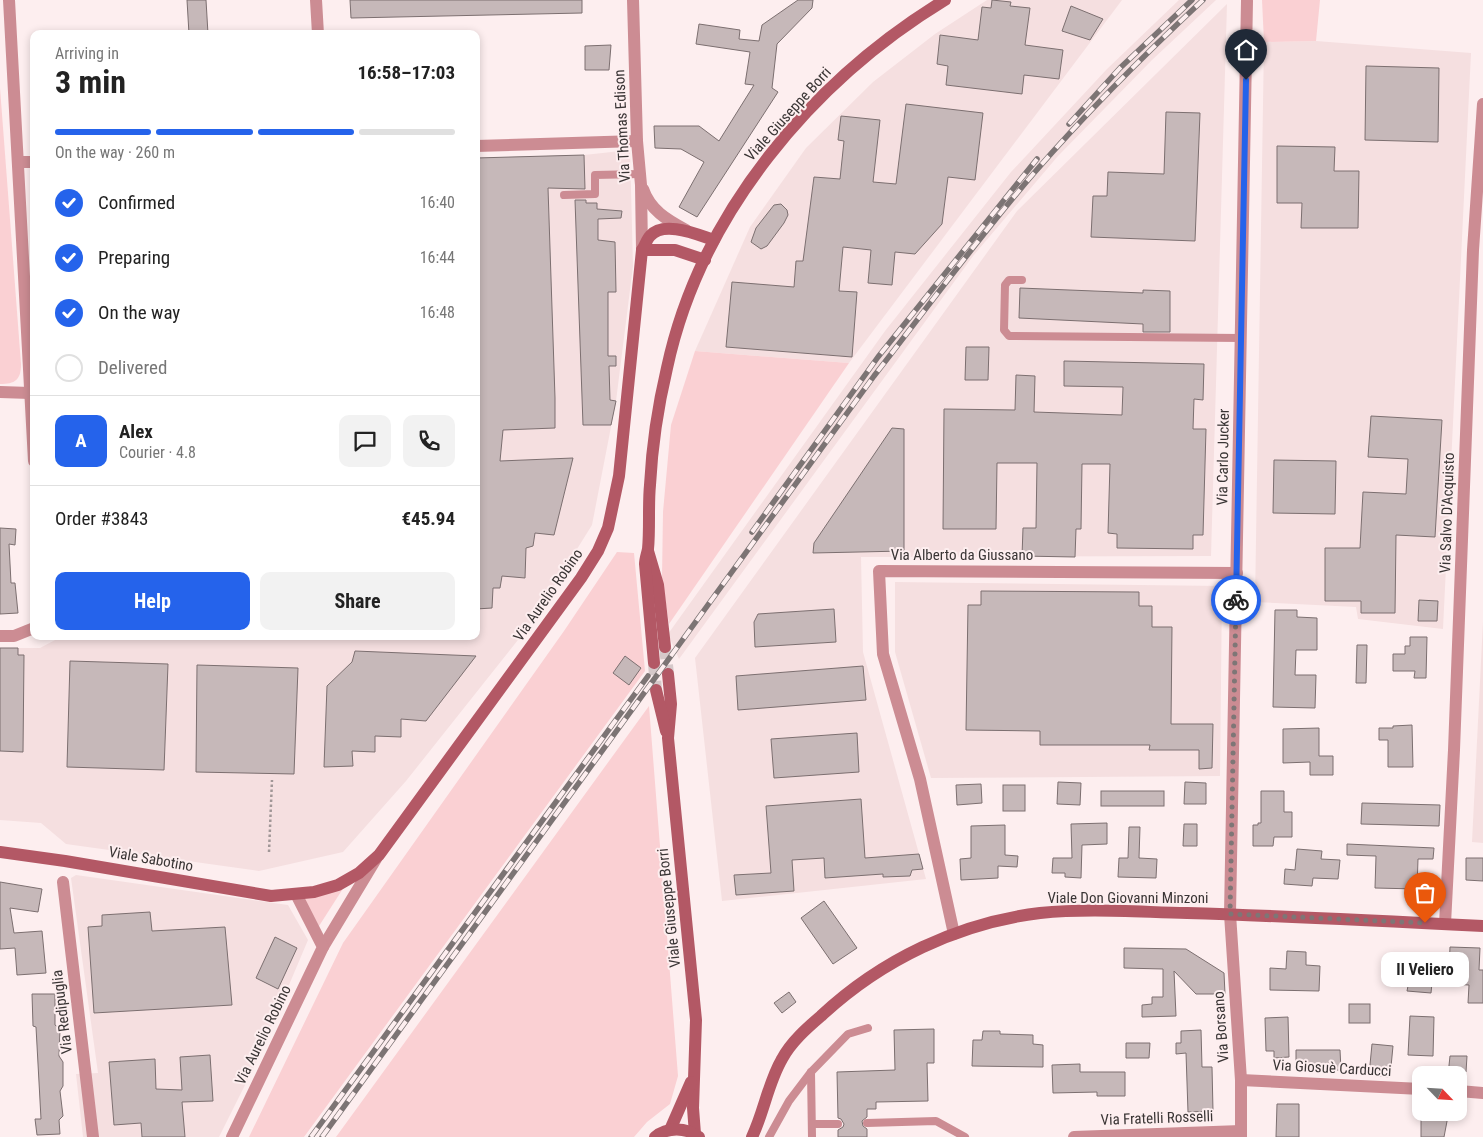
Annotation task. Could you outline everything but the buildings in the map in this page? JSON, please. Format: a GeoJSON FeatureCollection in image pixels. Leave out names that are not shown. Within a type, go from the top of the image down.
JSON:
{"type":"FeatureCollection","features":[{"type":"Feature","properties":{"kind":"street"},"geometry":{"type":"LineString","coordinates":[[0,392],[30,392],[29,287],[18,162],[8,0]]}},
{"type":"Feature","properties":{"kind":"street"},"geometry":{"type":"LineString","coordinates":[[316,0],[318,30]]}},
{"type":"Feature","properties":{"kind":"street","name":"Via Thomas Edison"},"geometry":{"type":"LineString","coordinates":[[633,0],[642,250]]}},
{"type":"Feature","properties":{"kind":"street","name":"Viale Giuseppe Borri"},"geometry":{"type":"LineString","coordinates":[[654,663],[645,566],[648,548],[651,469],[664,378],[680,323],[705,260],[727,218],[758,170],[783,138],[874,50],[901,28],[945,0]]}},
{"type":"Feature","properties":{"kind":"street","name":"Via Carlo Jucker"},"geometry":{"type":"LineString","coordinates":[[1230,914],[1248,1]]}},
{"type":"Feature","properties":{"kind":"street","name":"Via Salvo D'Acquisto"},"geometry":{"type":"LineString","coordinates":[[1445,924],[1478,250],[1483,104]]}},
{"type":"Feature","properties":{"kind":"street"},"geometry":{"type":"LineString","coordinates":[[480,146],[637,141]]}},
{"type":"Feature","properties":{"kind":"street"},"geometry":{"type":"LineString","coordinates":[[18,162],[30,162]]}},
{"type":"Feature","properties":{"kind":"street"},"geometry":{"type":"LineString","coordinates":[[640,180],[646,199],[666,219],[686,230],[714,240]]}},
{"type":"Feature","properties":{"kind":"street"},"geometry":{"type":"LineString","coordinates":[[642,250],[651,235],[664,229],[686,230]]}},
{"type":"Feature","properties":{"kind":"street"},"geometry":{"type":"LineString","coordinates":[[642,250],[675,250],[705,260]]}},
{"type":"Feature","properties":{"kind":"street","name":"Via Aurelio Robino"},"geometry":{"type":"LineString","coordinates":[[232,1137],[323,947],[379,855],[575,586],[598,551],[608,528],[619,476],[642,250]]}},
{"type":"Feature","properties":{"kind":"street","name":"Viale Giuseppe Borri"},"geometry":{"type":"LineString","coordinates":[[648,548],[660,592],[666,647]]}},
{"type":"Feature","properties":{"kind":"street","name":"Via Alberto da Giussano"},"geometry":{"type":"LineString","coordinates":[[954,934],[920,779],[883,654],[879,571],[1237,573]]}},
{"type":"Feature","properties":{"kind":"street"},"geometry":{"type":"LineString","coordinates":[[0,636],[14,636],[30,630]]}},
{"type":"Feature","properties":{"kind":"street","name":"Viale Giuseppe Borri"},"geometry":{"type":"LineString","coordinates":[[668,674],[671,708],[668,738]]}},
{"type":"Feature","properties":{"kind":"street","name":"Viale Giuseppe Borri"},"geometry":{"type":"LineString","coordinates":[[656,690],[668,738],[696,1020],[693,1108],[697,1135]]}},
{"type":"Feature","properties":{"kind":"street","name":"Viale Sabotino"},"geometry":{"type":"LineString","coordinates":[[0,852],[65,861],[271,896],[296,894]]}},
{"type":"Feature","properties":{"kind":"street","name":"Via Aurelio Robino"},"geometry":{"type":"LineString","coordinates":[[296,894],[314,892],[338,885],[359,873],[379,855]]}},
{"type":"Feature","properties":{"kind":"street","name":"Via Redipuglia"},"geometry":{"type":"LineString","coordinates":[[63,882],[93,1137]]}},
{"type":"Feature","properties":{"kind":"street"},"geometry":{"type":"LineString","coordinates":[[296,894],[323,947]]}},
{"type":"Feature","properties":{"kind":"street","name":"Viale Don Giovanni Minzoni"},"geometry":{"type":"LineString","coordinates":[[752,1137],[762,1115],[771,1082],[782,1058],[804,1031],[844,994],[890,963],[954,934],[984,924],[1041,913],[1093,911],[1230,914],[1483,926]]}},
{"type":"Feature","properties":{"kind":"street","name":"Via Borsano"},"geometry":{"type":"LineString","coordinates":[[1230,914],[1241,1080],[1241,1134]]}},
{"type":"Feature","properties":{"kind":"street","name":"Viale Giuseppe Borri"},"geometry":{"type":"LineString","coordinates":[[670,1130],[694,1075]]}},
{"type":"Feature","properties":{"kind":"street","name":"Via Giosuè Carducci"},"geometry":{"type":"LineString","coordinates":[[1241,1080],[1412,1089]]}},
{"type":"Feature","properties":{"kind":"street"},"geometry":{"type":"LineString","coordinates":[[1468,1092],[1483,1093]]}},
{"type":"Feature","properties":{"kind":"street"},"geometry":{"type":"LineString","coordinates":[[654,1137],[670,1130],[683,1130],[697,1135]]}},
{"type":"Feature","properties":{"kind":"street","name":"Via Fratelli Rosselli"},"geometry":{"type":"LineString","coordinates":[[1074,1137],[1241,1134]]}},
{"type":"Feature","properties":{"kind":"lane"},"geometry":{"type":"LineString","coordinates":[[564,195],[595,194],[595,175],[640,180]]}},
{"type":"Feature","properties":{"kind":"lane"},"geometry":{"type":"LineString","coordinates":[[1022,280],[1009,280],[1005,284],[1004,330],[1009,336],[1241,338]]}},
{"type":"Feature","properties":{"kind":"lane"},"geometry":{"type":"LineString","coordinates":[[769,1137],[789,1102],[811,1072],[848,1034],[868,1028]]}},
{"type":"Feature","properties":{"kind":"lane"},"geometry":{"type":"LineString","coordinates":[[811,1072],[812,1137]]}},
{"type":"Feature","properties":{"kind":"lane"},"geometry":{"type":"LineString","coordinates":[[867,1123],[936,1121],[965,1137]]}},
{"type":"Feature","properties":{"kind":"lane"},"geometry":{"type":"LineString","coordinates":[[812,1124],[838,1124]]}},
{"type":"Feature","properties":{"kind":"path"},"geometry":{"type":"LineString","coordinates":[[269,852],[272,780]]}},
{"type":"Feature","properties":{"kind":"shaded area"},"geometry":{"type":"Polygon","coordinates":[[[987,0],[1122,0],[849,363],[695,351],[750,227],[806,148],[873,82],[935,34],[987,0]]]}},
{"type":"Feature","properties":{"kind":"shaded area"},"geometry":{"type":"Polygon","coordinates":[[[1179,0],[1216,0],[1152,60],[1058,156],[973,256],[679,659],[668,634],[885,331],[1011,172],[1107,69],[1179,0]]]}},
{"type":"Feature","properties":{"kind":"shaded area"},"geometry":{"type":"Polygon","coordinates":[[[1262,0],[1320,0],[1316,41],[1264,42],[1262,0]]]}},
{"type":"Feature","properties":{"kind":"shaded area"},"geometry":{"type":"Polygon","coordinates":[[[1227,4],[1211,556],[861,557],[863,652],[926,879],[722,901],[695,658],[1017,211],[1227,4]]]}},
{"type":"Feature","properties":{"kind":"shaded area"},"geometry":{"type":"Polygon","coordinates":[[[1316,41],[1471,53],[1443,629],[1358,619],[1356,607],[1255,602],[1264,42],[1316,41]]]}},
{"type":"Feature","properties":{"kind":"shaded area"},"geometry":{"type":"Polygon","coordinates":[[[0,88],[21,364],[20,374],[16,380],[0,384],[0,88]]]}},
{"type":"Feature","properties":{"kind":"shaded area"},"geometry":{"type":"Polygon","coordinates":[[[630,150],[633,266],[616,401],[592,525],[529,626],[406,781],[343,852],[259,871],[66,844],[41,823],[0,820],[0,648],[40,648],[55,640],[480,640],[480,158],[584,155],[630,150]]]}},
{"type":"Feature","properties":{"kind":"shaded area"},"geometry":{"type":"Polygon","coordinates":[[[695,351],[849,363],[669,624],[662,578],[663,512],[671,425],[695,351]]]}},
{"type":"Feature","properties":{"kind":"shaded area"},"geometry":{"type":"Polygon","coordinates":[[[617,552],[634,553],[645,671],[304,1137],[249,1137],[343,943],[564,631],[617,552]]]}},
{"type":"Feature","properties":{"kind":"shaded area"},"geometry":{"type":"Polygon","coordinates":[[[895,582],[1222,586],[1220,776],[931,778],[895,652],[895,582]]]}},
{"type":"Feature","properties":{"kind":"shaded area"},"geometry":{"type":"Polygon","coordinates":[[[1483,622],[1483,843],[1472,842],[1483,622]]]}},
{"type":"Feature","properties":{"kind":"shaded area"},"geometry":{"type":"Polygon","coordinates":[[[649,706],[678,1076],[670,1104],[647,1122],[634,1137],[336,1137],[649,706]]]}},
{"type":"Feature","properties":{"kind":"shaded area"},"geometry":{"type":"Polygon","coordinates":[[[76,875],[288,905],[308,940],[256,1063],[219,1137],[83,1137],[76,1074],[98,1073],[71,878],[76,875]]]}},
{"type":"Feature","properties":{"kind":"shaded area"},"geometry":{"type":"Polygon","coordinates":[[[344,887],[319,926],[303,898],[344,887]]]}},
{"type":"Feature","properties":{"kind":"tunnel"},"geometry":{"type":"LineString","coordinates":[[665,647],[668,674]]}},
{"type":"Feature","properties":{"kind":"tunnel"},"geometry":{"type":"LineString","coordinates":[[654,663],[656,690]]}},
{"type":"Feature","properties":{"kind":"railway"},"geometry":{"type":"LineString","coordinates":[[1069,124],[1120,68],[1192,0]]}},
{"type":"Feature","properties":{"kind":"railway"},"geometry":{"type":"LineString","coordinates":[[322,1137],[874,376],[953,273],[1013,198],[1074,128],[1203,0]]}},
{"type":"Feature","properties":{"kind":"railway"},"geometry":{"type":"LineString","coordinates":[[752,532],[878,357],[1037,159]]}},
{"type":"Feature","properties":{"kind":"railway"},"geometry":{"type":"LineString","coordinates":[[311,1137],[648,676]]}},
{"type":"Feature","properties":{"kind":"way so far"},"geometry":{"type":"LineString","coordinates":[[1236,600],[1230,914],[1425,923]]}},
{"type":"Feature","properties":{"kind":"place","name":"Il Veliero"},"geometry":{"type":"Point","coordinates":[1425,923]}},
{"type":"Feature","properties":{"kind":"route"},"geometry":{"type":"LineString","coordinates":[[1236,600],[1246,80]]}}]}
